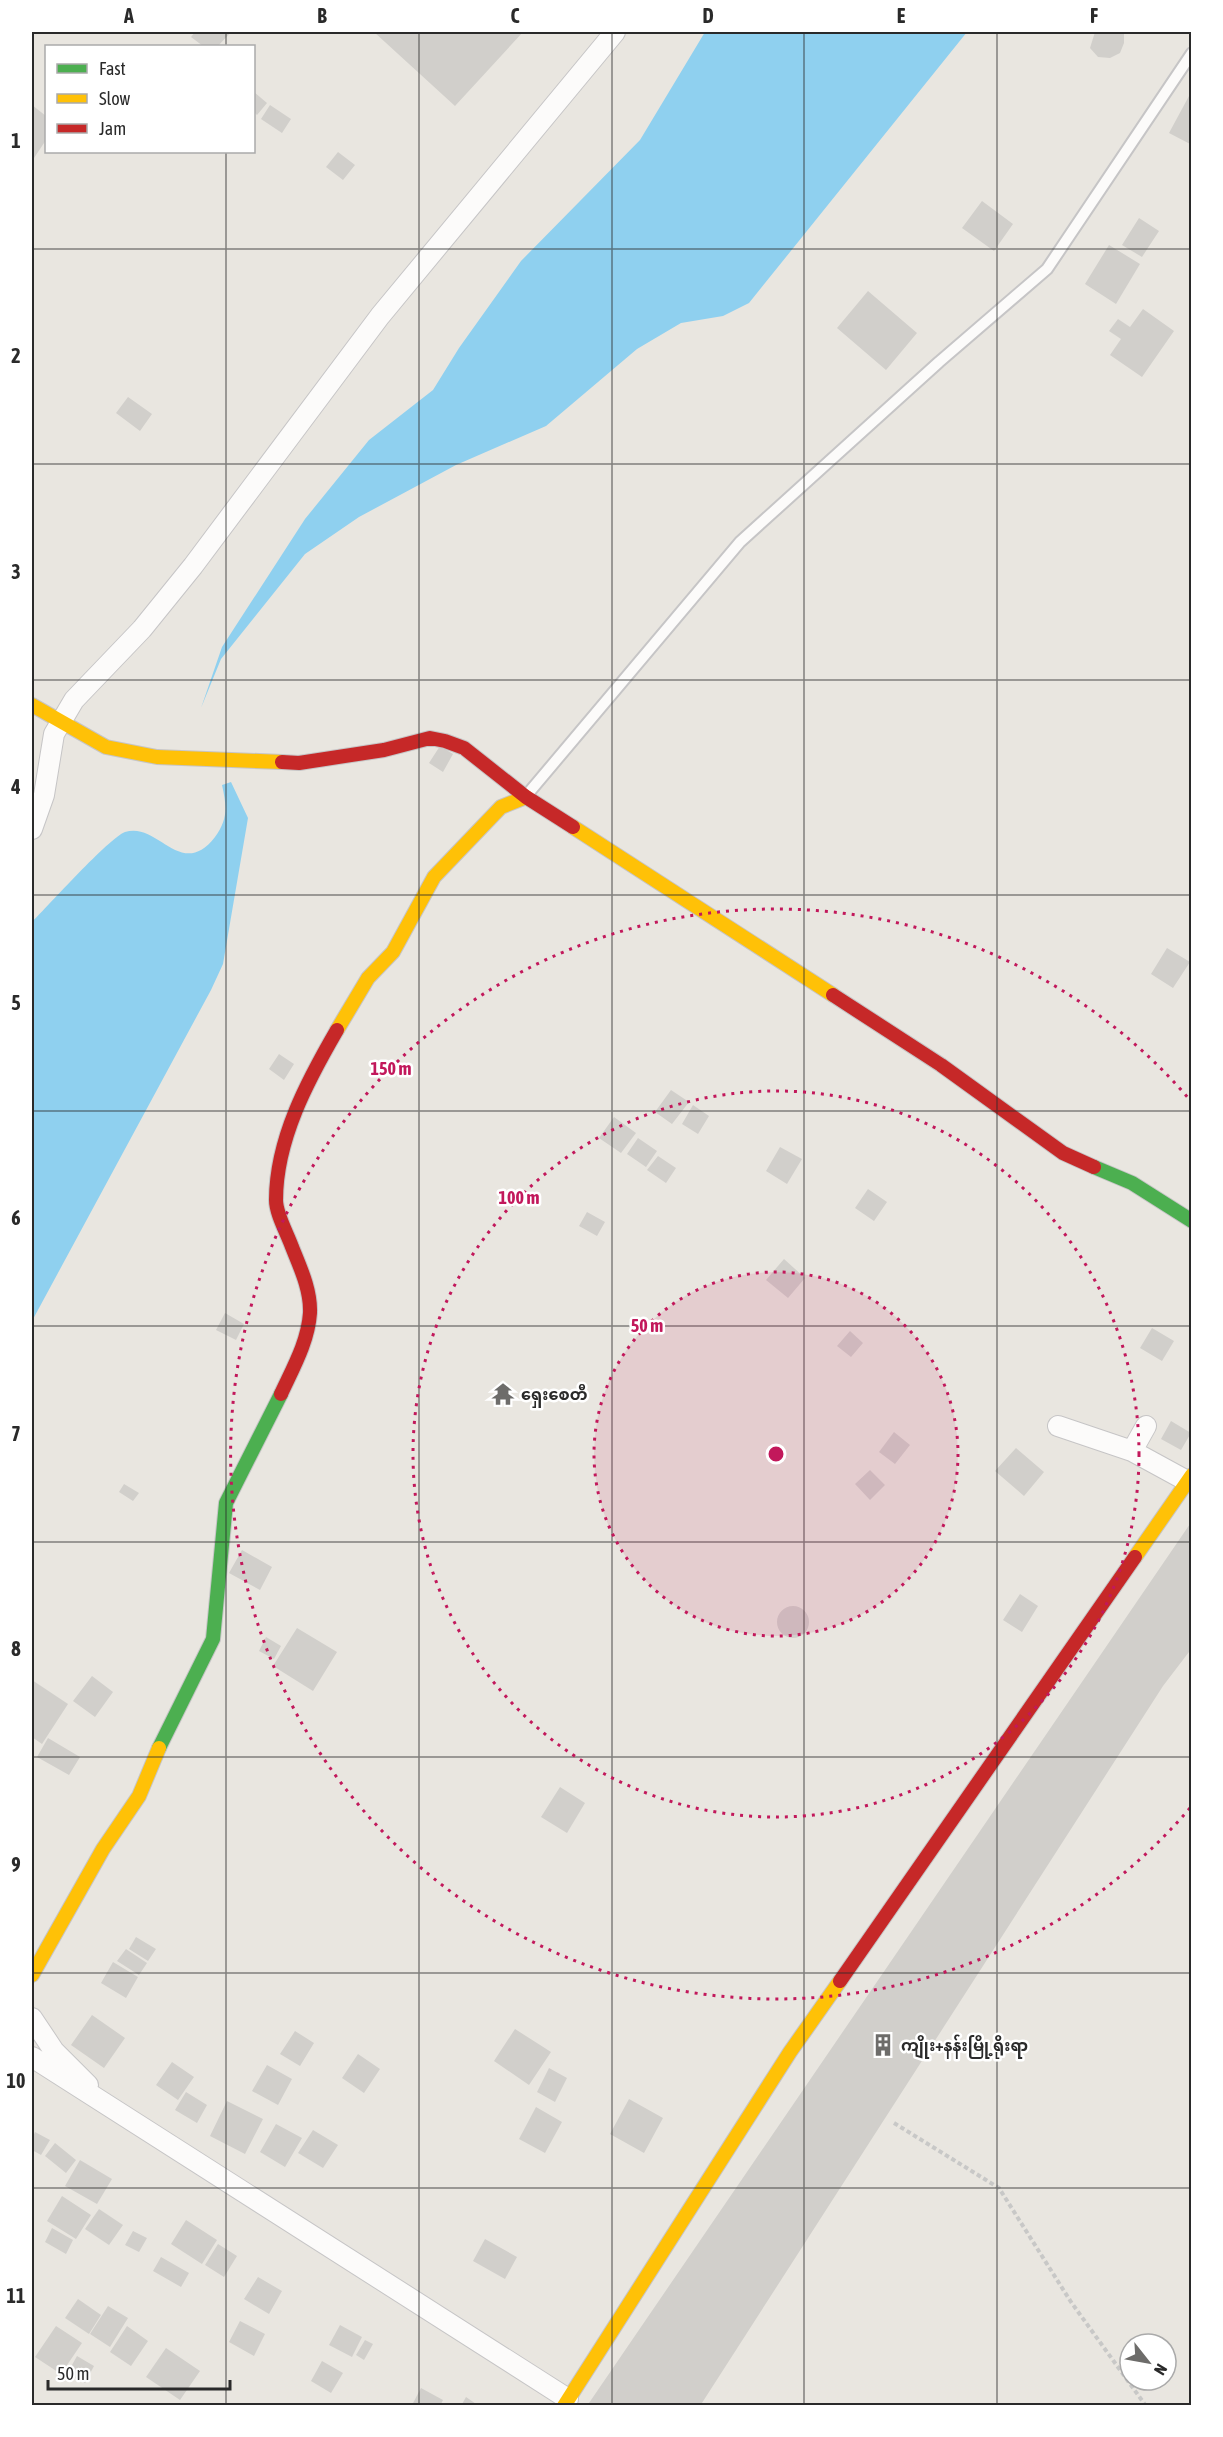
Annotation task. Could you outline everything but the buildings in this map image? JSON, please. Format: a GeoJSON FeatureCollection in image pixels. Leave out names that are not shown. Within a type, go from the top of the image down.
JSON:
{"type":"FeatureCollection","features":[{"type":"Feature","properties":{"kind":"street"},"geometry":{"type":"LineString","coordinates":[[32,829],[44,795],[50,747],[60,722],[74,700],[142,629],[193,566],[380,316],[605,35]]}},
{"type":"Feature","properties":{"kind":"street"},"geometry":{"type":"LineString","coordinates":[[32,705],[106,747],[157,757],[299,763],[384,750],[430,738],[464,748],[526,796],[941,1065],[1063,1153],[1132,1183],[1191,1221]]}},
{"type":"Feature","properties":{"kind":"street"},"geometry":{"type":"LineString","coordinates":[[32,1975],[103,1849],[139,1796],[155,1755],[213,1639],[226,1503],[301,1353],[310,1312],[306,1284],[276,1202],[281,1157],[315,1068],[368,978],[393,952],[434,877],[501,807],[526,796]]}},
{"type":"Feature","properties":{"kind":"street"},"geometry":{"type":"LineString","coordinates":[[32,2057],[566,2402],[789,2052],[1189,1478],[1132,1451],[1058,1426]]}},
{"type":"Feature","properties":{"kind":"street"},"geometry":{"type":"LineString","coordinates":[[1132,1451],[1146,1426]]}},
{"type":"Feature","properties":{"kind":"street"},"geometry":{"type":"LineString","coordinates":[[32,2018],[54,2050],[79,2074],[103,2103]]}},
{"type":"Feature","properties":{"kind":"lane"},"geometry":{"type":"LineString","coordinates":[[526,796],[740,542],[939,362],[1047,269],[1191,53]]}},
{"type":"Feature","properties":{"kind":"path"},"geometry":{"type":"LineString","coordinates":[[894,2123],[999,2188],[1071,2302],[1146,2406]]}},
{"type":"Feature","properties":{"kind":"water"},"geometry":{"type":"Polygon","coordinates":[[[705,32],[967,32],[749,303],[723,316],[681,323],[637,349],[546,426],[456,465],[359,517],[305,554],[221,659],[201,708],[222,647],[305,519],[369,440],[433,390],[459,348],[521,261],[640,140],[705,32]]]}},
{"type":"Feature","properties":{"kind":"water"},"geometry":{"type":"Polygon","coordinates":[[[231,782],[248,818],[223,964],[32,1321],[32,922],[106,846],[125,832],[137,831],[148,834],[180,852],[191,853],[203,849],[215,837],[222,824],[225,800],[222,785],[231,782]]]}},
{"type":"Feature","properties":{"kind":"traffic: fast"},"geometry":{"type":"LineString","coordinates":[[1094,1167],[1132,1183],[1192,1221]]}},
{"type":"Feature","properties":{"kind":"traffic: fast"},"geometry":{"type":"LineString","coordinates":[[159,1748],[213,1639],[226,1503],[281,1394]]}},
{"type":"Feature","properties":{"kind":"traffic: slow"},"geometry":{"type":"LineString","coordinates":[[32,705],[106,747],[157,757],[282,762]]}},
{"type":"Feature","properties":{"kind":"traffic: slow"},"geometry":{"type":"LineString","coordinates":[[337,1030],[368,978],[393,952],[434,877],[501,807],[526,797]]}},
{"type":"Feature","properties":{"kind":"traffic: slow"},"geometry":{"type":"LineString","coordinates":[[573,827],[833,995]]}},
{"type":"Feature","properties":{"kind":"traffic: slow"},"geometry":{"type":"LineString","coordinates":[[1135,1557],[1192,1475]]}},
{"type":"Feature","properties":{"kind":"traffic: slow"},"geometry":{"type":"LineString","coordinates":[[32,1975],[103,1849],[139,1796],[159,1748]]}},
{"type":"Feature","properties":{"kind":"traffic: slow"},"geometry":{"type":"LineString","coordinates":[[564,2406],[790,2052],[840,1981]]}},
{"type":"Feature","properties":{"kind":"traffic: jam"},"geometry":{"type":"LineString","coordinates":[[282,762],[299,763],[384,750],[430,738],[445,741],[464,748],[526,797],[573,827]]}},
{"type":"Feature","properties":{"kind":"traffic: jam"},"geometry":{"type":"LineString","coordinates":[[833,995],[941,1065],[1063,1153],[1094,1167]]}},
{"type":"Feature","properties":{"kind":"traffic: jam"},"geometry":{"type":"LineString","coordinates":[[281,1394],[303,1345],[309,1324],[310,1304],[304,1279],[278,1211],[277,1177],[281,1155],[296,1111],[315,1069],[337,1030]]}},
{"type":"Feature","properties":{"kind":"traffic: jam"},"geometry":{"type":"LineString","coordinates":[[840,1981],[1135,1557]]}},
{"type":"Feature","properties":{"kind":"place","name":"ရှေးစေတီ"},"geometry":{"type":"Point","coordinates":[503,1394]}},
{"type":"Feature","properties":{"kind":"place","name":"ကျိုး+နန်းမြို့ရိုးရာ"},"geometry":{"type":"Point","coordinates":[883,2045]}}]}
